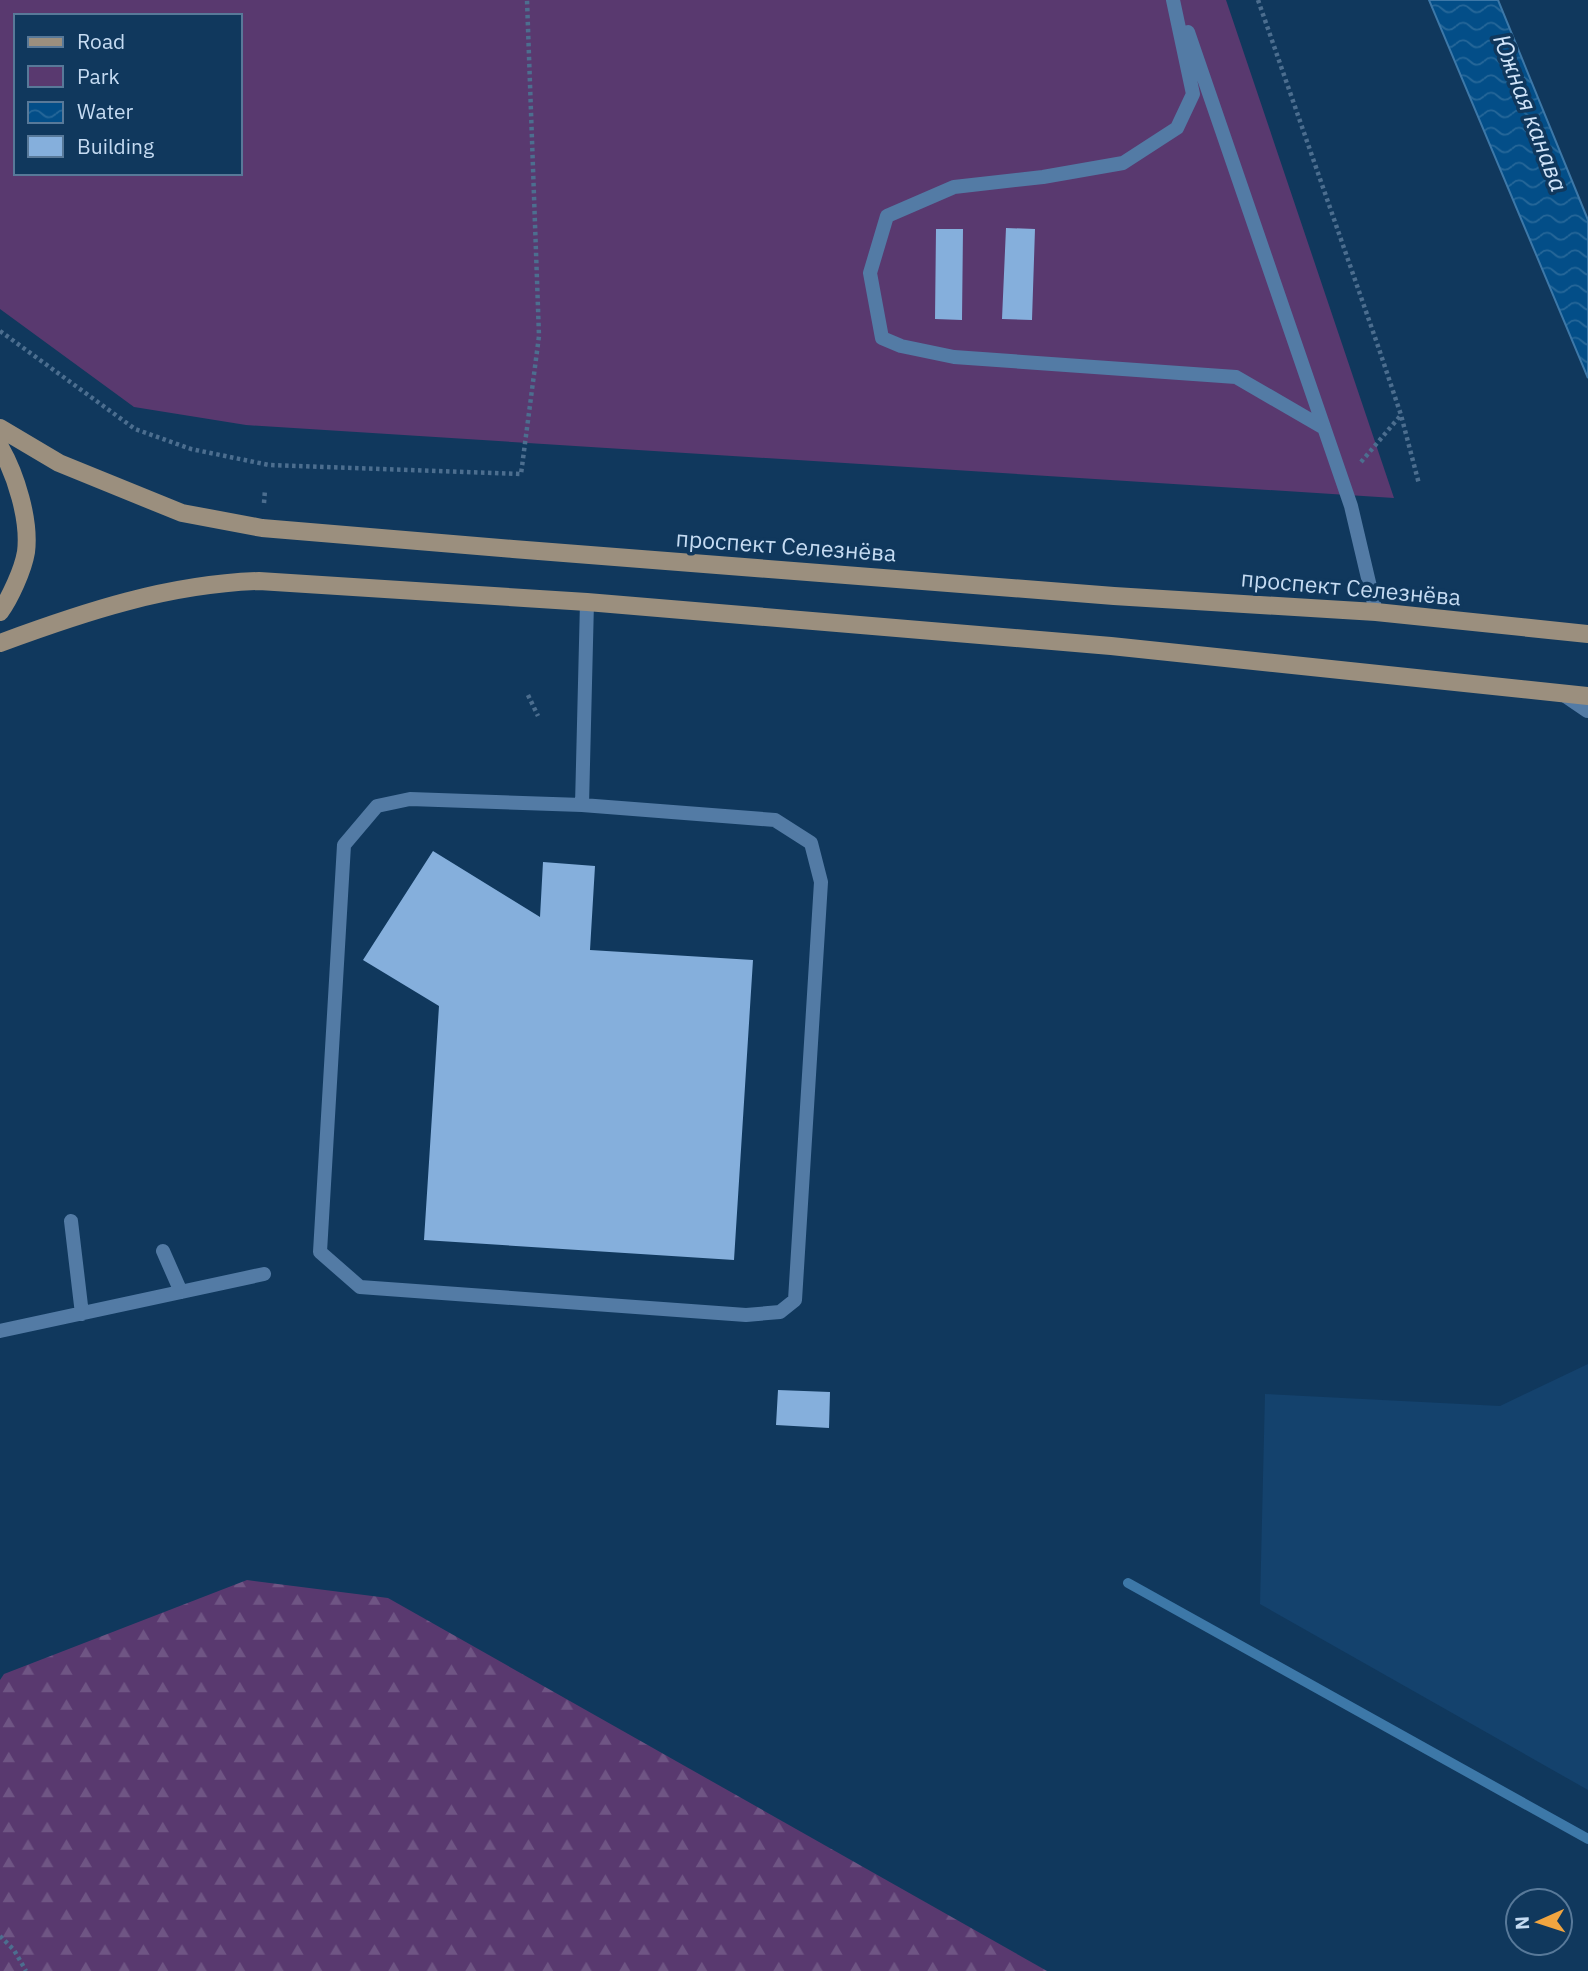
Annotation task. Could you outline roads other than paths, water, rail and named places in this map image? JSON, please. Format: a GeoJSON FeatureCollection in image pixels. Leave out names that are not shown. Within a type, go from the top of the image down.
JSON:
{"type":"FeatureCollection","features":[{"type":"Feature","properties":{"kind":"main road","name":"проспект Селезнёва"},"geometry":{"type":"LineString","coordinates":[[0,428],[60,463],[182,513],[262,528],[1114,596],[1376,612],[1588,634]]}},
{"type":"Feature","properties":{"kind":"main road"},"geometry":{"type":"LineString","coordinates":[[0,447],[12,470],[21,501],[26,553],[15,584],[0,612]]}},
{"type":"Feature","properties":{"kind":"main road"},"geometry":{"type":"LineString","coordinates":[[0,643],[79,614],[187,587],[258,580],[587,602],[1111,646],[1588,696]]}},
{"type":"Feature","properties":{"kind":"main road"},"geometry":{"type":"LineString","coordinates":[[1566,694],[1588,709]]}},
{"type":"Feature","properties":{"kind":"lane"},"geometry":{"type":"LineString","coordinates":[[1175,0],[1193,94],[1177,128],[1123,163],[1043,177],[954,187],[887,216],[870,273],[882,338],[901,346],[954,357],[1236,377],[1324,428]]}},
{"type":"Feature","properties":{"kind":"lane"},"geometry":{"type":"LineString","coordinates":[[1175,0],[1351,506],[1376,612]]}},
{"type":"Feature","properties":{"kind":"lane"},"geometry":{"type":"LineString","coordinates":[[582,805],[587,602]]}},
{"type":"Feature","properties":{"kind":"lane"},"geometry":{"type":"LineString","coordinates":[[410,799],[582,805],[775,820],[811,843],[821,882],[796,1289],[795,1300],[780,1312],[746,1315],[360,1287],[320,1252],[344,845],[377,806],[410,799]]}},
{"type":"Feature","properties":{"kind":"lane"},"geometry":{"type":"LineString","coordinates":[[71,1221],[82,1314]]}},
{"type":"Feature","properties":{"kind":"lane"},"geometry":{"type":"LineString","coordinates":[[163,1251],[181,1292]]}},
{"type":"Feature","properties":{"kind":"lane"},"geometry":{"type":"LineString","coordinates":[[0,1331],[264,1274]]}},
{"type":"Feature","properties":{"kind":"water","name":"Южная канава"},"geometry":{"type":"Polygon","coordinates":[[[1429,0],[1498,0],[1588,220],[1588,378],[1429,0]]]}},
{"type":"Feature","properties":{"kind":"waterway"},"geometry":{"type":"LineString","coordinates":[[1128,1583],[1588,1839]]}}]}
